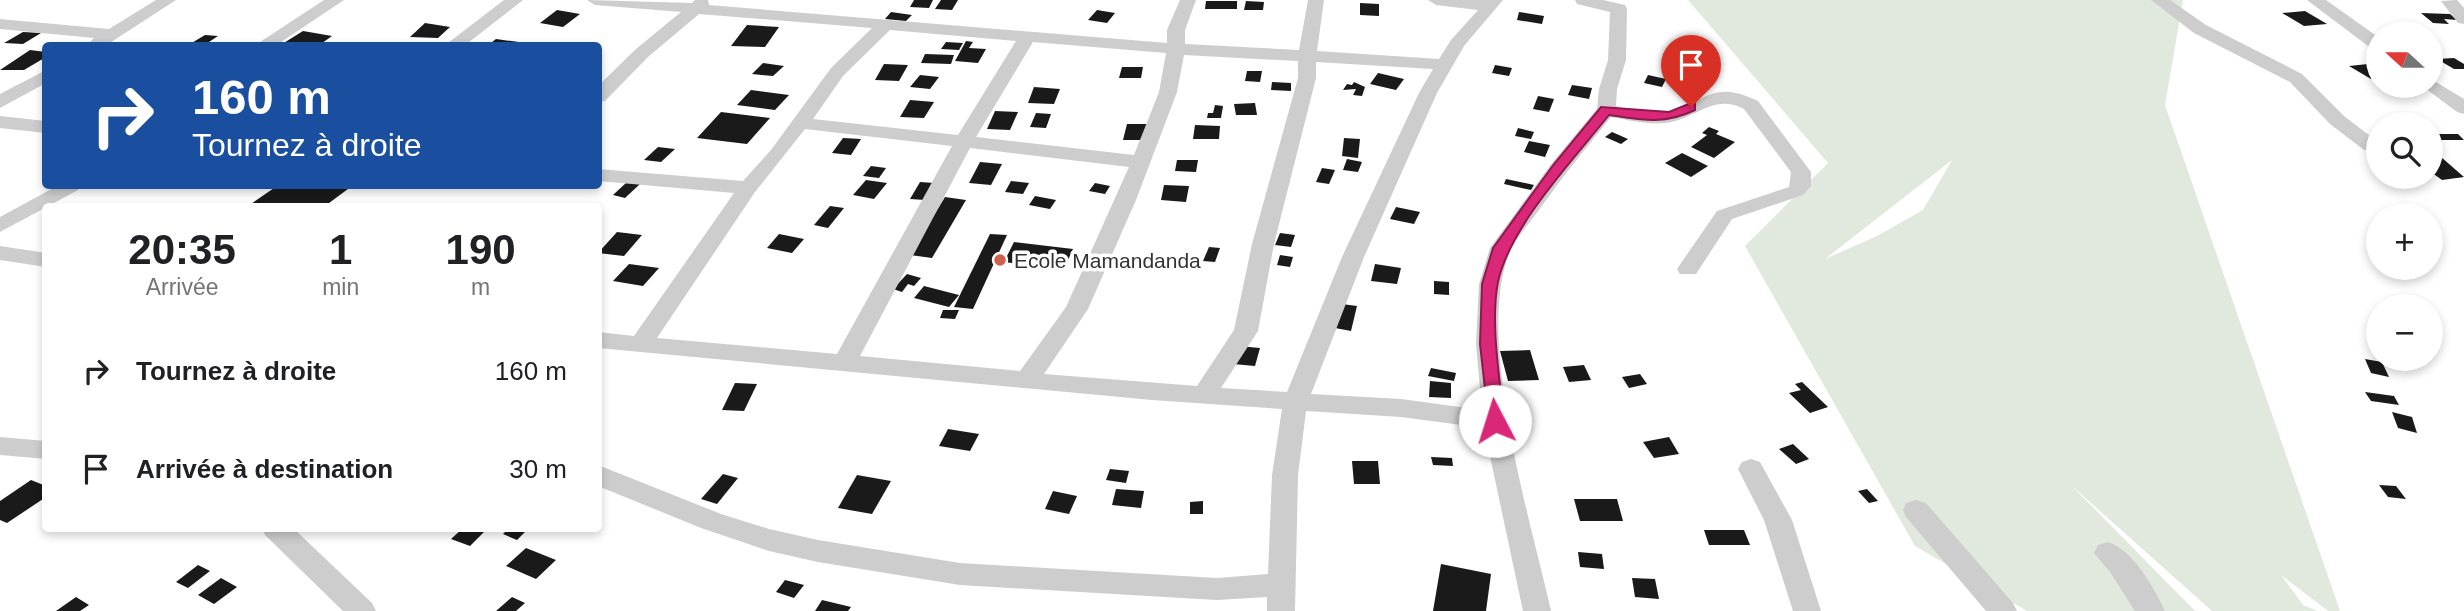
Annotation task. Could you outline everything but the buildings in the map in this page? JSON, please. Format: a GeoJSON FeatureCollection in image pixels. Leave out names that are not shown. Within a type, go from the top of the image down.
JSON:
{"type":"FeatureCollection","features":[{"type":"Feature","properties":{"kind":"street"},"geometry":{"type":"LineString","coordinates":[[99,42],[168,0]]}},
{"type":"Feature","properties":{"kind":"street"},"geometry":{"type":"LineString","coordinates":[[268,42],[336,0]]}},
{"type":"Feature","properties":{"kind":"street"},"geometry":{"type":"LineString","coordinates":[[457,42],[514,0]]}},
{"type":"Feature","properties":{"kind":"street"},"geometry":{"type":"LineString","coordinates":[[595,0],[701,4],[1176,49],[1444,65]]}},
{"type":"Feature","properties":{"kind":"street"},"geometry":{"type":"LineString","coordinates":[[1027,380],[1077,309],[1140,162],[1168,92],[1176,49],[1176,30],[1188,0]]}},
{"type":"Feature","properties":{"kind":"street"},"geometry":{"type":"LineString","coordinates":[[1203,396],[1246,331],[1263,244],[1307,78],[1307,56],[1316,0]]}},
{"type":"Feature","properties":{"kind":"street"},"geometry":{"type":"LineString","coordinates":[[1436,0],[1492,3]]}},
{"type":"Feature","properties":{"kind":"street"},"geometry":{"type":"LineString","coordinates":[[1537,611],[1495,421],[1488,344],[1490,284],[1501,248],[1559,167],[1606,110],[1608,89],[1617,60],[1616,4],[1583,0]]}},
{"type":"Feature","properties":{"kind":"street"},"geometry":{"type":"LineString","coordinates":[[2159,0],[2216,38],[2296,78],[2337,120],[2366,142]]}},
{"type":"Feature","properties":{"kind":"street"},"geometry":{"type":"LineString","coordinates":[[2315,0],[2366,36]]}},
{"type":"Feature","properties":{"kind":"street"},"geometry":{"type":"LineString","coordinates":[[2452,2],[2464,19]]}},
{"type":"Feature","properties":{"kind":"street"},"geometry":{"type":"LineString","coordinates":[[602,477],[711,521],[769,540],[922,568],[960,574],[1217,589],[1282,597],[1285,475],[1295,402],[1353,257],[1428,93],[1457,44],[1492,3]]}},
{"type":"Feature","properties":{"kind":"street"},"geometry":{"type":"LineString","coordinates":[[602,93],[642,53],[701,4]]}},
{"type":"Feature","properties":{"kind":"street"},"geometry":{"type":"LineString","coordinates":[[641,343],[748,188],[802,123],[837,72],[887,23]]}},
{"type":"Feature","properties":{"kind":"street"},"geometry":{"type":"LineString","coordinates":[[0,24],[111,34]]}},
{"type":"Feature","properties":{"kind":"street"},"geometry":{"type":"LineString","coordinates":[[845,362],[962,143],[1028,36]]}},
{"type":"Feature","properties":{"kind":"street"},"geometry":{"type":"LineString","coordinates":[[0,102],[42,77]]}},
{"type":"Feature","properties":{"kind":"street"},"geometry":{"type":"LineString","coordinates":[[2443,93],[2464,108]]}},
{"type":"Feature","properties":{"kind":"street"},"geometry":{"type":"LineString","coordinates":[[1606,110],[1635,115],[1671,116],[1717,97],[1743,100],[1751,105],[1801,172],[1801,186],[1796,191],[1772,201],[1738,208],[1724,215],[1688,269]]}},
{"type":"Feature","properties":{"kind":"street"},"geometry":{"type":"LineString","coordinates":[[0,122],[42,127]]}},
{"type":"Feature","properties":{"kind":"street"},"geometry":{"type":"LineString","coordinates":[[802,123],[1140,162]]}},
{"type":"Feature","properties":{"kind":"street"},"geometry":{"type":"LineString","coordinates":[[602,175],[748,188]]}},
{"type":"Feature","properties":{"kind":"street"},"geometry":{"type":"LineString","coordinates":[[0,226],[66,189]]}},
{"type":"Feature","properties":{"kind":"street"},"geometry":{"type":"LineString","coordinates":[[0,253],[42,259]]}},
{"type":"Feature","properties":{"kind":"street"},"geometry":{"type":"LineString","coordinates":[[602,340],[1203,396],[1401,408],[1495,421]]}},
{"type":"Feature","properties":{"kind":"street"},"geometry":{"type":"LineString","coordinates":[[0,446],[42,450]]}},
{"type":"Feature","properties":{"kind":"street"},"geometry":{"type":"LineString","coordinates":[[1751,469],[1778,520],[1807,611]]}},
{"type":"Feature","properties":{"kind":"street"},"geometry":{"type":"LineString","coordinates":[[1916,510],[2003,611]]}},
{"type":"Feature","properties":{"kind":"street"},"geometry":{"type":"LineString","coordinates":[[279,532],[362,611]]}},
{"type":"Feature","properties":{"kind":"street"},"geometry":{"type":"LineString","coordinates":[[2108,553],[2120,564],[2151,611]]}},
{"type":"Feature","properties":{"kind":"shaded area"},"geometry":{"type":"Polygon","coordinates":[[[1688,0],[2183,0],[2165,105],[2340,611],[2328,611],[2281,575],[2303,605],[2317,611],[2212,611],[2072,486],[2195,611],[2027,611],[1915,546],[1745,246],[1828,163],[1688,0]],[[1952,160],[1825,259],[1877,236],[1923,210],[1952,160]]]}},
{"type":"Feature","properties":{"kind":"place","name":"Ecole Mamandanda"},"geometry":{"type":"Point","coordinates":[1000,260]}},
{"type":"Feature","properties":{"kind":"route"},"geometry":{"type":"LineString","coordinates":[[1495,421],[1488,344],[1490,284],[1501,248],[1559,167],[1606,110],[1635,115],[1671,116],[1691,107]]}}]}
